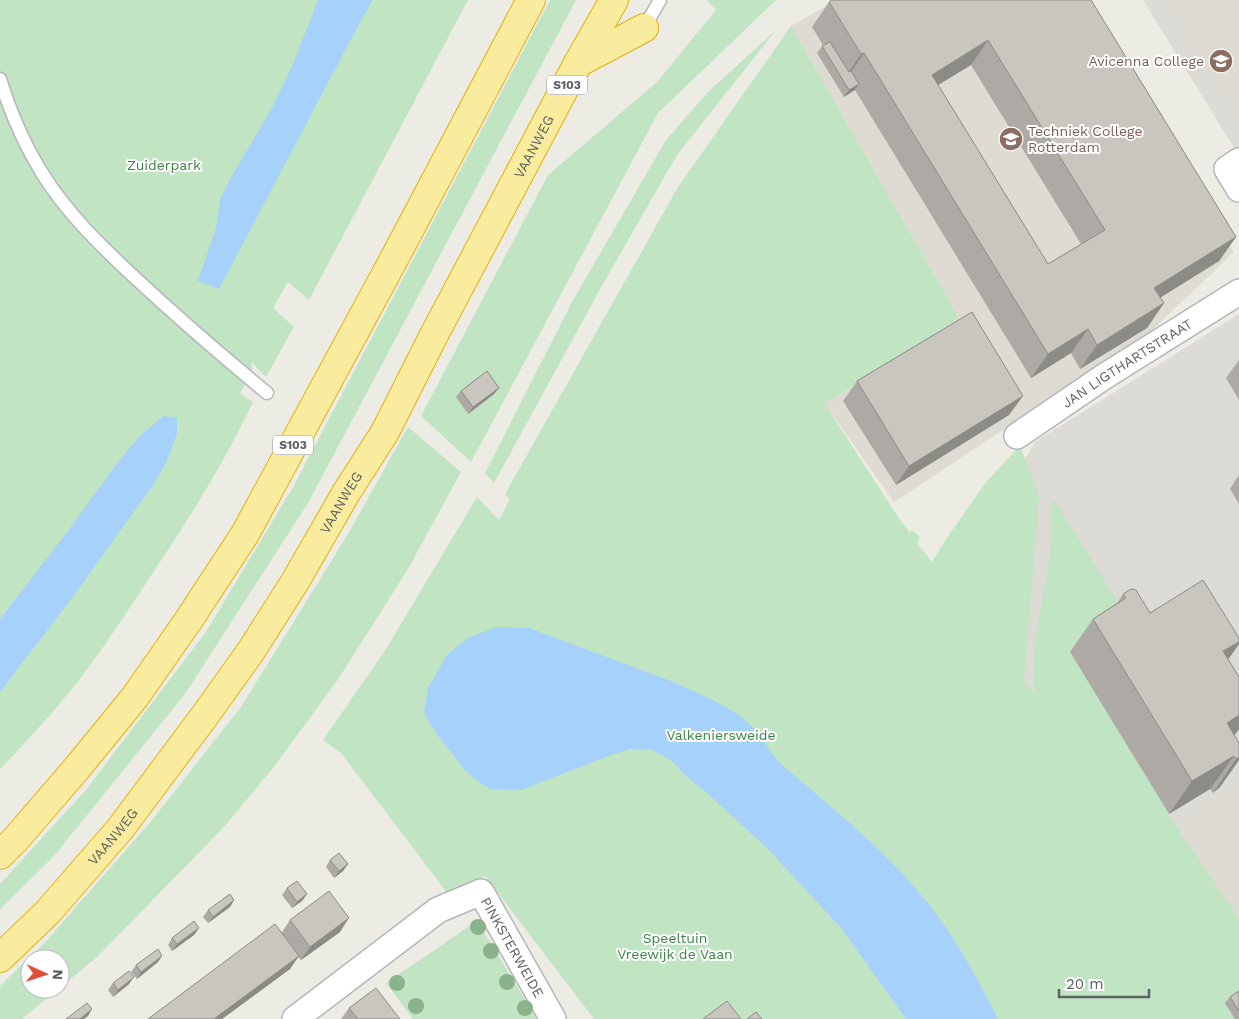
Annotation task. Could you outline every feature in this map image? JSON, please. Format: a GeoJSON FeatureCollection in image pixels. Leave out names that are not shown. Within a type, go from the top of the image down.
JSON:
{"type":"FeatureCollection","features":[{"type":"Feature","properties":{"kind":"highway","name":"S103"},"geometry":{"type":"LineString","coordinates":[[0,854],[15,840],[77,768],[135,697],[245,534],[394,259],[531,0]]}},
{"type":"Feature","properties":{"kind":"highway","name":"VAANWEG"},"geometry":{"type":"LineString","coordinates":[[0,958],[47,913],[120,830],[256,643],[385,432],[435,333],[578,63],[614,0]]}},
{"type":"Feature","properties":{"kind":"highway"},"geometry":{"type":"LineString","coordinates":[[578,63],[644,28]]}},
{"type":"Feature","properties":{"kind":"street","name":"JAN LIGTHARTSTRAAT"},"geometry":{"type":"LineString","coordinates":[[1017,436],[1129,360],[1239,292]]}},
{"type":"Feature","properties":{"kind":"street","name":"PINKSTERWEIDE"},"geometry":{"type":"LineString","coordinates":[[295,1019],[438,910],[481,892],[554,1019]]}},
{"type":"Feature","properties":{"kind":"lane"},"geometry":{"type":"LineString","coordinates":[[644,28],[660,0]]}},
{"type":"Feature","properties":{"kind":"lane"},"geometry":{"type":"LineString","coordinates":[[0,79],[11,112],[42,173],[79,222],[101,245],[207,343],[267,393]]}},
{"type":"Feature","properties":{"kind":"shaded area","name":"Techniek College Rotterdam"},"geometry":{"type":"Polygon","coordinates":[[[837,0],[1080,0],[1234,252],[1149,333],[894,502],[825,404],[959,318],[791,26],[837,0]]]}},
{"type":"Feature","properties":{"kind":"shaded area"},"geometry":{"type":"Polygon","coordinates":[[[1143,0],[1239,0],[1239,156],[1143,0]]]}},
{"type":"Feature","properties":{"kind":"shaded area","name":"Avicenna College"},"geometry":{"type":"Polygon","coordinates":[[[1167,0],[1239,0],[1239,121],[1167,0]]]}},
{"type":"Feature","properties":{"kind":"shaded area"},"geometry":{"type":"Polygon","coordinates":[[[1239,314],[1239,996],[1005,727],[1009,488],[1035,442],[1239,314]]]}},
{"type":"Feature","properties":{"kind":"shaded area"},"geometry":{"type":"Polygon","coordinates":[[[1239,782],[1239,919],[1174,823],[1239,782]]]}},
{"type":"Feature","properties":{"kind":"green space","name":"Zuiderpark"},"geometry":{"type":"Polygon","coordinates":[[[0,0],[468,0],[309,300],[288,282],[273,308],[294,327],[266,377],[252,362],[251,374],[240,394],[253,402],[198,502],[131,606],[87,669],[48,717],[0,769],[0,0]]]}},
{"type":"Feature","properties":{"kind":"green space"},"geometry":{"type":"Polygon","coordinates":[[[550,0],[576,0],[308,503],[185,694],[53,857],[0,909],[0,884],[86,790],[206,632],[292,489],[550,0]]]}},
{"type":"Feature","properties":{"kind":"green space"},"geometry":{"type":"Polygon","coordinates":[[[707,0],[776,0],[658,113],[471,462],[421,416],[548,175],[657,82],[716,10],[707,0]]]}},
{"type":"Feature","properties":{"kind":"green space","name":"Valkeniersweide"},"geometry":{"type":"Polygon","coordinates":[[[791,26],[959,318],[825,404],[898,517],[910,533],[912,530],[920,537],[917,543],[932,562],[987,481],[1020,446],[1039,496],[1024,681],[1036,695],[1034,679],[1035,646],[1049,558],[1053,498],[1124,612],[1070,652],[1174,823],[1239,919],[1239,1019],[594,1019],[485,876],[448,894],[341,753],[323,740],[386,649],[477,497],[499,520],[510,499],[505,494],[678,187],[791,26]]]}},
{"type":"Feature","properties":{"kind":"green space"},"geometry":{"type":"Polygon","coordinates":[[[776,30],[677,155],[603,284],[494,483],[485,473],[572,302],[666,140],[709,91],[776,30]]]}},
{"type":"Feature","properties":{"kind":"green space"},"geometry":{"type":"Polygon","coordinates":[[[408,427],[461,472],[408,569],[337,681],[273,768],[223,828],[97,957],[70,980],[70,949],[38,949],[152,820],[241,707],[348,534],[408,427]]]}},
{"type":"Feature","properties":{"kind":"green space"},"geometry":{"type":"Polygon","coordinates":[[[477,921],[537,1019],[413,1019],[386,983],[477,921]]]}},
{"type":"Feature","properties":{"kind":"green space"},"geometry":{"type":"Polygon","coordinates":[[[20,966],[20,999],[46,999],[22,1019],[0,1019],[0,986],[20,966]]]}},
{"type":"Feature","properties":{"kind":"water"},"geometry":{"type":"Polygon","coordinates":[[[318,0],[373,0],[219,289],[198,281],[216,228],[220,200],[229,181],[272,108],[293,64],[318,0]]]}},
{"type":"Feature","properties":{"kind":"water"},"geometry":{"type":"Polygon","coordinates":[[[163,416],[177,418],[177,433],[166,463],[153,485],[72,598],[0,692],[0,619],[118,462],[140,436],[163,416]]]}},
{"type":"Feature","properties":{"kind":"water"},"geometry":{"type":"Polygon","coordinates":[[[496,627],[529,628],[671,681],[713,700],[739,715],[758,732],[782,765],[879,850],[915,887],[941,920],[959,948],[998,1019],[906,1019],[841,928],[767,848],[687,777],[672,761],[652,750],[630,749],[521,790],[490,789],[469,775],[438,736],[424,713],[428,688],[447,655],[468,638],[496,627]]]}},
{"type":"Feature","properties":{"kind":"building"},"geometry":{"type":"Polygon","coordinates":[[[832,0],[1091,0],[1236,237],[1154,288],[1164,303],[1097,345],[1088,329],[1048,354],[864,53],[861,54],[829,2],[832,0]],[[988,40],[932,75],[1048,264],[1105,230],[988,40]]]}},
{"type":"Feature","properties":{"kind":"building"},"geometry":{"type":"Polygon","coordinates":[[[830,42],[859,84],[849,90],[822,46],[830,42]]]}},
{"type":"Feature","properties":{"kind":"building"},"geometry":{"type":"Polygon","coordinates":[[[972,312],[1023,396],[909,466],[857,381],[972,312]]]}},
{"type":"Feature","properties":{"kind":"building"},"geometry":{"type":"Polygon","coordinates":[[[487,371],[499,388],[473,407],[461,391],[487,371]]]}},
{"type":"Feature","properties":{"kind":"building"},"geometry":{"type":"Polygon","coordinates":[[[1203,580],[1239,638],[1239,642],[1223,651],[1239,677],[1239,715],[1227,723],[1239,743],[1239,757],[1236,759],[1234,756],[1192,781],[1093,619],[1126,598],[1123,594],[1131,589],[1136,590],[1150,613],[1203,580]]]}},
{"type":"Feature","properties":{"kind":"building"},"geometry":{"type":"Polygon","coordinates":[[[339,853],[348,864],[339,871],[330,860],[339,853]]]}},
{"type":"Feature","properties":{"kind":"building"},"geometry":{"type":"Polygon","coordinates":[[[297,881],[307,894],[297,902],[287,888],[297,881]]]}},
{"type":"Feature","properties":{"kind":"building"},"geometry":{"type":"Polygon","coordinates":[[[329,891],[349,918],[310,947],[290,920],[329,891]]]}},
{"type":"Feature","properties":{"kind":"building"},"geometry":{"type":"Polygon","coordinates":[[[230,894],[234,900],[213,917],[208,910],[230,894]]]}},
{"type":"Feature","properties":{"kind":"building"},"geometry":{"type":"Polygon","coordinates":[[[194,921],[199,928],[177,944],[172,938],[194,921]]]}},
{"type":"Feature","properties":{"kind":"building"},"geometry":{"type":"Polygon","coordinates":[[[275,924],[299,956],[214,1019],[148,1019],[275,924]]]}},
{"type":"Feature","properties":{"kind":"building"},"geometry":{"type":"Polygon","coordinates":[[[158,949],[162,956],[141,972],[136,965],[158,949]]]}},
{"type":"Feature","properties":{"kind":"building"},"geometry":{"type":"Polygon","coordinates":[[[129,971],[134,977],[118,990],[113,983],[129,971]]]}},
{"type":"Feature","properties":{"kind":"building"},"geometry":{"type":"Polygon","coordinates":[[[376,988],[400,1019],[358,1019],[349,1008],[376,988]]]}},
{"type":"Feature","properties":{"kind":"building"},"geometry":{"type":"Polygon","coordinates":[[[1239,991],[1239,1011],[1230,997],[1239,991]]]}},
{"type":"Feature","properties":{"kind":"building"},"geometry":{"type":"Polygon","coordinates":[[[727,1001],[741,1019],[703,1019],[727,1001]]]}},
{"type":"Feature","properties":{"kind":"building"},"geometry":{"type":"Polygon","coordinates":[[[87,1003],[92,1009],[80,1019],[66,1019],[87,1003]]]}},
{"type":"Feature","properties":{"kind":"building"},"geometry":{"type":"Polygon","coordinates":[[[756,1012],[762,1019],[747,1019],[756,1012]]]}},
{"type":"Feature","properties":{"kind":"place","name":"Avicenna College"},"geometry":{"type":"Point","coordinates":[1221,61]}},
{"type":"Feature","properties":{"kind":"place","name":"Techniek College Rotterdam"},"geometry":{"type":"Point","coordinates":[1011,139]}},
{"type":"Feature","properties":{"kind":"park label","name":"Speeltuin Vreewijk de Vaan"},"geometry":{"type":"Point","coordinates":[675,946]}}]}
